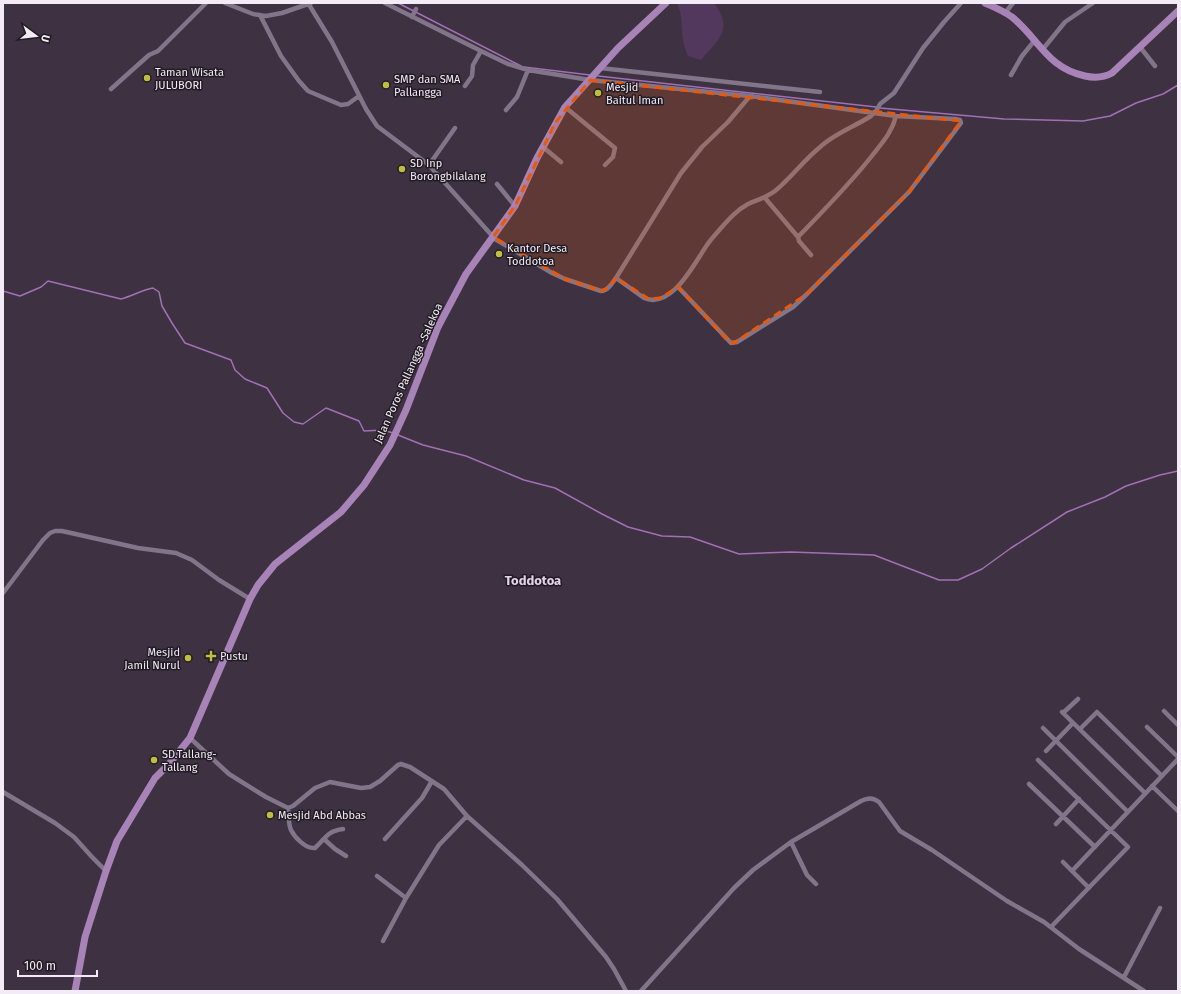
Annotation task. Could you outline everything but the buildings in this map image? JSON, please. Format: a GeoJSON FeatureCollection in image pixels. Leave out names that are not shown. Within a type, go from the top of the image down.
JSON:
{"type":"FeatureCollection","features":[{"type":"Feature","properties":{"kind":"main road","name":"Jalan Poros Pallangga -Salekoa"},"geometry":{"type":"LineString","coordinates":[[75,991],[85,937],[117,841],[155,778],[169,764],[190,738],[250,598],[258,585],[275,564],[320,529],[346,506],[364,485],[395,434],[438,327],[466,274],[515,206],[543,146],[565,107],[618,48],[666,3]]}},
{"type":"Feature","properties":{"kind":"main road"},"geometry":{"type":"LineString","coordinates":[[985,3],[1012,17],[1055,63],[1067,71],[1086,76],[1098,77],[1112,73],[1178,11]]}},
{"type":"Feature","properties":{"kind":"street"},"geometry":{"type":"LineString","coordinates":[[111,89],[149,55],[158,51],[206,3]]}},
{"type":"Feature","properties":{"kind":"street"},"geometry":{"type":"LineString","coordinates":[[225,3],[260,16],[273,15],[309,4],[332,42],[366,109],[378,126],[429,165],[493,237],[552,273],[601,292],[606,290],[616,278],[681,173],[702,147],[728,122],[750,96]]}},
{"type":"Feature","properties":{"kind":"street"},"geometry":{"type":"LineString","coordinates":[[385,3],[414,13],[480,51],[508,64],[528,70],[820,92]]}},
{"type":"Feature","properties":{"kind":"street"},"geometry":{"type":"LineString","coordinates":[[616,278],[644,298],[649,299],[656,300],[661,298],[678,287],[694,267],[707,245],[728,220],[746,205],[765,198],[784,183],[819,147],[877,109],[894,93],[923,48],[961,3]]}},
{"type":"Feature","properties":{"kind":"street"},"geometry":{"type":"LineString","coordinates":[[1005,13],[1013,3]]}},
{"type":"Feature","properties":{"kind":"street"},"geometry":{"type":"LineString","coordinates":[[1043,50],[1065,22],[1093,3]]}},
{"type":"Feature","properties":{"kind":"street"},"geometry":{"type":"LineString","coordinates":[[260,16],[281,56],[308,91],[340,105],[348,104],[359,96]]}},
{"type":"Feature","properties":{"kind":"street"},"geometry":{"type":"LineString","coordinates":[[1011,75],[1022,56],[1035,40]]}},
{"type":"Feature","properties":{"kind":"street"},"geometry":{"type":"LineString","coordinates":[[1140,47],[1155,66]]}},
{"type":"Feature","properties":{"kind":"street"},"geometry":{"type":"LineString","coordinates":[[465,86],[472,76],[474,65],[480,51]]}},
{"type":"Feature","properties":{"kind":"street"},"geometry":{"type":"LineString","coordinates":[[506,110],[518,97],[528,70]]}},
{"type":"Feature","properties":{"kind":"street"},"geometry":{"type":"LineString","coordinates":[[594,74],[750,96],[877,109],[896,116],[960,120],[961,123],[909,192],[807,294],[793,307],[734,344],[731,343],[678,287]]}},
{"type":"Feature","properties":{"kind":"street"},"geometry":{"type":"LineString","coordinates":[[565,107],[615,148],[614,157],[605,165]]}},
{"type":"Feature","properties":{"kind":"street"},"geometry":{"type":"LineString","coordinates":[[798,237],[827,208],[860,171],[891,132],[896,116]]}},
{"type":"Feature","properties":{"kind":"street"},"geometry":{"type":"LineString","coordinates":[[429,165],[455,128]]}},
{"type":"Feature","properties":{"kind":"street"},"geometry":{"type":"LineString","coordinates":[[543,146],[561,162]]}},
{"type":"Feature","properties":{"kind":"street"},"geometry":{"type":"LineString","coordinates":[[497,184],[515,206]]}},
{"type":"Feature","properties":{"kind":"street"},"geometry":{"type":"LineString","coordinates":[[765,198],[811,255]]}},
{"type":"Feature","properties":{"kind":"street"},"geometry":{"type":"LineString","coordinates":[[3,593],[43,540],[50,533],[55,531],[69,532],[138,548],[176,553],[192,560],[219,580],[250,598]]}},
{"type":"Feature","properties":{"kind":"street"},"geometry":{"type":"LineString","coordinates":[[1078,698],[1063,713],[1145,794]]}},
{"type":"Feature","properties":{"kind":"street"},"geometry":{"type":"LineString","coordinates":[[1164,711],[1178,725]]}},
{"type":"Feature","properties":{"kind":"street"},"geometry":{"type":"LineString","coordinates":[[1080,730],[1097,712],[1162,776]]}},
{"type":"Feature","properties":{"kind":"street"},"geometry":{"type":"LineString","coordinates":[[1046,751],[1073,723]]}},
{"type":"Feature","properties":{"kind":"street"},"geometry":{"type":"LineString","coordinates":[[1072,871],[1178,758],[1147,727]]}},
{"type":"Feature","properties":{"kind":"street"},"geometry":{"type":"LineString","coordinates":[[1043,728],[1128,812]]}},
{"type":"Feature","properties":{"kind":"street"},"geometry":{"type":"LineString","coordinates":[[190,738],[229,774],[272,801],[288,808],[293,806],[316,788],[330,782],[361,788],[370,788],[380,781],[394,767],[401,764],[410,767],[444,789],[467,816],[522,865],[557,899],[606,957],[626,991]]}},
{"type":"Feature","properties":{"kind":"street"},"geometry":{"type":"LineString","coordinates":[[1038,760],[1128,847],[1051,927]]}},
{"type":"Feature","properties":{"kind":"street"},"geometry":{"type":"LineString","coordinates":[[386,839],[422,798],[432,781]]}},
{"type":"Feature","properties":{"kind":"street"},"geometry":{"type":"LineString","coordinates":[[1029,784],[1095,847]]}},
{"type":"Feature","properties":{"kind":"street"},"geometry":{"type":"LineString","coordinates":[[1152,786],[1178,811]]}},
{"type":"Feature","properties":{"kind":"street"},"geometry":{"type":"LineString","coordinates":[[3,792],[55,823],[74,837],[106,871]]}},
{"type":"Feature","properties":{"kind":"street"},"geometry":{"type":"LineString","coordinates":[[641,991],[734,888],[763,862],[791,842],[869,798],[874,798],[881,805],[900,831],[932,850],[1007,901],[1051,927],[1079,949],[1144,991]]}},
{"type":"Feature","properties":{"kind":"street"},"geometry":{"type":"LineString","coordinates":[[1056,824],[1079,799]]}},
{"type":"Feature","properties":{"kind":"street"},"geometry":{"type":"LineString","coordinates":[[288,808],[291,831],[308,847],[315,848],[333,830],[343,829]]}},
{"type":"Feature","properties":{"kind":"street"},"geometry":{"type":"LineString","coordinates":[[383,941],[406,898],[439,845],[467,816]]}},
{"type":"Feature","properties":{"kind":"street"},"geometry":{"type":"LineString","coordinates":[[324,839],[346,856]]}},
{"type":"Feature","properties":{"kind":"street"},"geometry":{"type":"LineString","coordinates":[[791,842],[807,875],[816,884]]}},
{"type":"Feature","properties":{"kind":"street"},"geometry":{"type":"LineString","coordinates":[[1063,862],[1089,888]]}},
{"type":"Feature","properties":{"kind":"street"},"geometry":{"type":"LineString","coordinates":[[377,876],[406,898]]}},
{"type":"Feature","properties":{"kind":"street"},"geometry":{"type":"LineString","coordinates":[[1124,977],[1160,908]]}},
{"type":"Feature","properties":{"kind":"highlighted area"},"geometry":{"type":"Polygon","coordinates":[[[590,80],[961,121],[909,192],[807,294],[734,343],[729,342],[678,287],[661,298],[649,299],[616,278],[608,288],[601,291],[565,279],[493,237],[515,206],[555,123],[590,80]]]}},
{"type":"Feature","properties":{"kind":"shaded area"},"geometry":{"type":"Polygon","coordinates":[[[677,3],[714,3],[720,13],[723,21],[722,34],[701,60],[688,56],[683,41],[681,14],[677,3]]]}},
{"type":"Feature","properties":{"kind":"waterway"},"geometry":{"type":"LineString","coordinates":[[398,3],[521,66]]}},
{"type":"Feature","properties":{"kind":"waterway"},"geometry":{"type":"LineString","coordinates":[[524,67],[590,75]]}},
{"type":"Feature","properties":{"kind":"waterway"},"geometry":{"type":"LineString","coordinates":[[598,76],[876,107]]}},
{"type":"Feature","properties":{"kind":"waterway"},"geometry":{"type":"LineString","coordinates":[[880,108],[1004,119],[1083,121],[1110,116],[1136,103],[1163,94],[1178,85]]}},
{"type":"Feature","properties":{"kind":"waterway"},"geometry":{"type":"LineString","coordinates":[[3,291],[20,296],[41,287],[48,281],[121,299],[153,288],[159,292],[162,306],[185,343],[231,360],[235,370],[245,379],[267,388],[283,413],[294,422],[303,424],[326,408],[359,421],[364,431],[383,430],[393,433]]}},
{"type":"Feature","properties":{"kind":"waterway"},"geometry":{"type":"LineString","coordinates":[[398,435],[423,445],[466,456],[524,480],[555,488],[628,527],[662,536],[690,537],[739,554],[791,552],[874,555],[939,580],[958,580],[982,569],[1011,548],[1067,512],[1105,497],[1126,486],[1178,471]]}},
{"type":"Feature","properties":{"kind":"place","name":"Taman Wisata JULUBORI"},"geometry":{"type":"Point","coordinates":[147,78]}},
{"type":"Feature","properties":{"kind":"place","name":"SMP dan SMA Pallangga"},"geometry":{"type":"Point","coordinates":[386,85]}},
{"type":"Feature","properties":{"kind":"place","name":"Mesjid Baitul Iman"},"geometry":{"type":"Point","coordinates":[598,93]}},
{"type":"Feature","properties":{"kind":"place","name":"SD Inp Borongbilalang"},"geometry":{"type":"Point","coordinates":[402,169]}},
{"type":"Feature","properties":{"kind":"place","name":"Kantor Desa Toddotoa"},"geometry":{"type":"Point","coordinates":[499,254]}},
{"type":"Feature","properties":{"kind":"place","name":"Pustu"},"geometry":{"type":"Point","coordinates":[211,656]}},
{"type":"Feature","properties":{"kind":"place","name":"Mesjid Jamil Nurul"},"geometry":{"type":"Point","coordinates":[188,658]}},
{"type":"Feature","properties":{"kind":"place","name":"SD.Tallang- Tallang"},"geometry":{"type":"Point","coordinates":[154,760]}},
{"type":"Feature","properties":{"kind":"place","name":"Mesjid Abd Abbas"},"geometry":{"type":"Point","coordinates":[270,815]}},
{"type":"Feature","properties":{"kind":"district","name":"Toddotoa"},"geometry":{"type":"Point","coordinates":[533,580]}}]}
